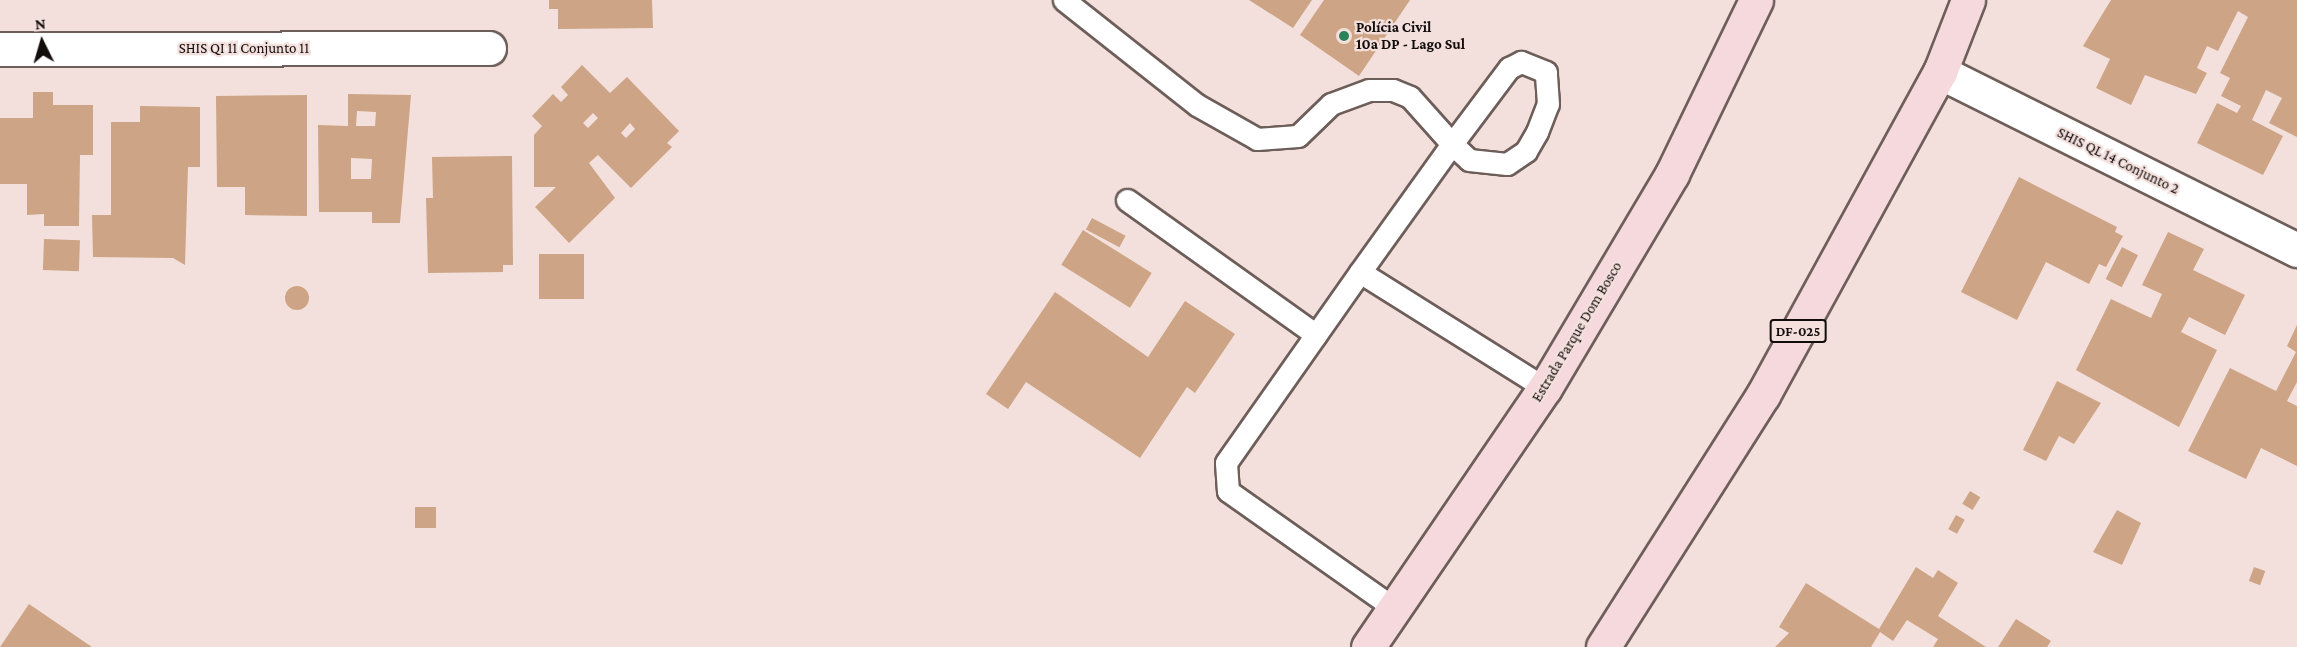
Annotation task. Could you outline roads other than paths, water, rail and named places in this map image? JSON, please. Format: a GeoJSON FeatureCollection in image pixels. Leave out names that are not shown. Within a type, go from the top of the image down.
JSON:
{"type":"FeatureCollection","features":[{"type":"Feature","properties":{"kind":"main road","name":"Estrada Parque Dom Bosco"},"geometry":{"type":"LineString","coordinates":[[1368,647],[1545,388],[1672,174],[1756,0]]}},
{"type":"Feature","properties":{"kind":"main road","name":"DF-025"},"geometry":{"type":"LineString","coordinates":[[1603,647],[1763,395],[1940,72],[1968,0]]}},
{"type":"Feature","properties":{"kind":"street","name":"SHIS QI 11 Conjunto 11"},"geometry":{"type":"LineString","coordinates":[[0,49],[489,48]]}},
{"type":"Feature","properties":{"kind":"street","name":"SHIS QL 14 Conjunto 2"},"geometry":{"type":"LineString","coordinates":[[1940,72],[2297,250]]}},
{"type":"Feature","properties":{"kind":"lane"},"geometry":{"type":"LineString","coordinates":[[1064,0],[1197,105],[1257,139],[1298,136],[1330,104],[1369,90],[1410,97],[1452,144],[1469,160],[1487,164],[1507,164],[1526,151],[1548,104],[1546,72],[1521,62],[1509,68],[1452,144],[1360,272],[1226,463],[1228,491],[1394,608]]}},
{"type":"Feature","properties":{"kind":"lane"},"geometry":{"type":"LineString","coordinates":[[1127,200],[1316,335]]}},
{"type":"Feature","properties":{"kind":"lane"},"geometry":{"type":"LineString","coordinates":[[1360,272],[1545,388]]}},
{"type":"Feature","properties":{"kind":"place","name":"Polícia Civil 10a DP - Lago Sul"},"geometry":{"type":"Point","coordinates":[1344,36]}}]}
